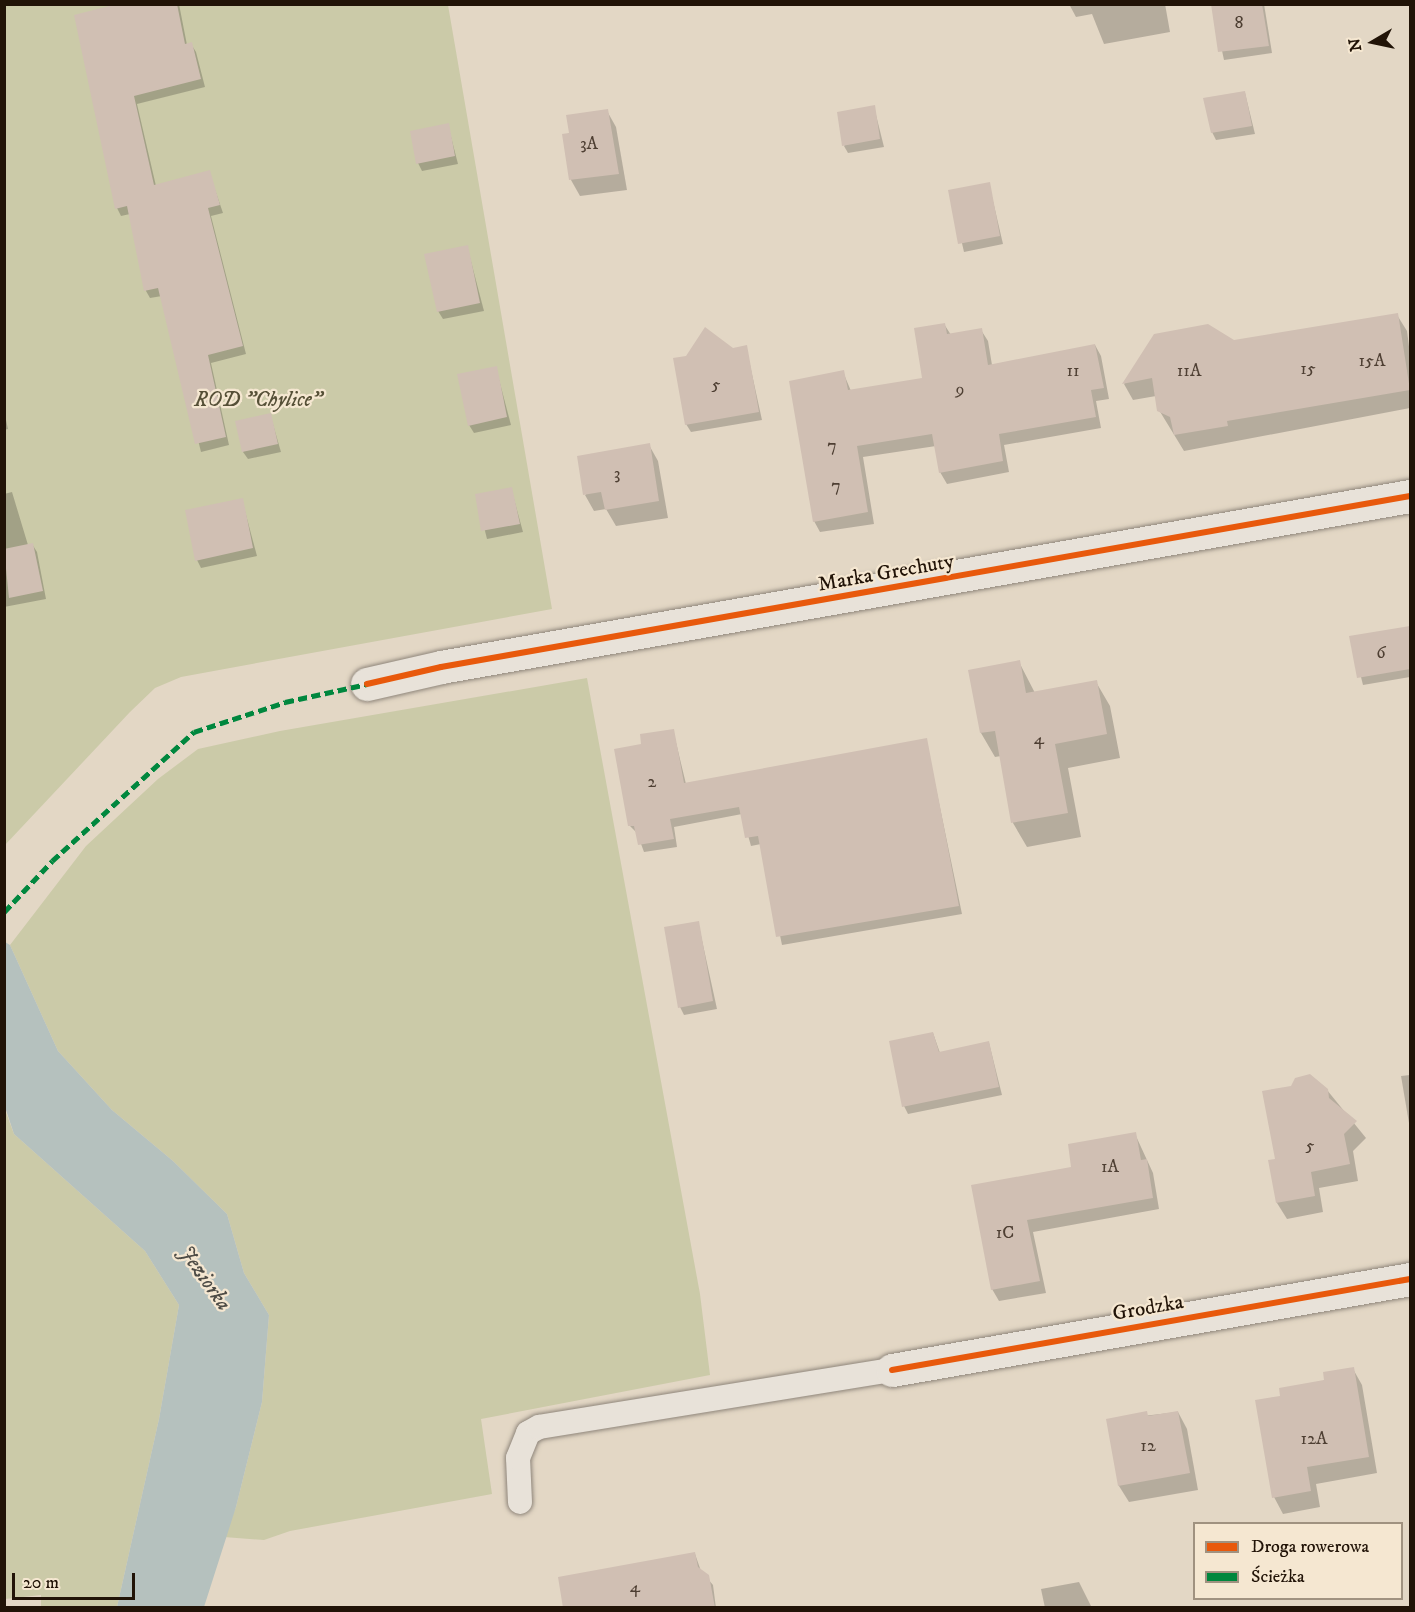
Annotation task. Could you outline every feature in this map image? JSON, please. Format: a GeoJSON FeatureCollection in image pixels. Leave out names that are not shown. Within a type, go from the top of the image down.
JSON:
{"type":"FeatureCollection","features":[{"type":"Feature","properties":{"kind":"street","name":"Marka Grechuty"},"geometry":{"type":"LineString","coordinates":[[367,684],[441,667],[1410,496]]}},
{"type":"Feature","properties":{"kind":"street","name":"Grodzka"},"geometry":{"type":"LineString","coordinates":[[892,1370],[1410,1279]]}},
{"type":"Feature","properties":{"kind":"lane"},"geometry":{"type":"LineString","coordinates":[[520,1502],[518,1458],[528,1433],[539,1427],[892,1370]]}},
{"type":"Feature","properties":{"kind":"green space","name":"ROD \"Chylice\""},"geometry":{"type":"Polygon","coordinates":[[[5,5],[448,5],[552,609],[181,677],[155,688],[5,845],[5,5]]]}},
{"type":"Feature","properties":{"kind":"green space"},"geometry":{"type":"Polygon","coordinates":[[[587,678],[700,1294],[710,1375],[481,1419],[492,1494],[290,1531],[264,1540],[224,1537],[236,1507],[262,1402],[269,1315],[244,1273],[227,1214],[173,1161],[112,1110],[58,1051],[10,945],[86,846],[158,779],[198,749],[280,731],[587,678]]]}},
{"type":"Feature","properties":{"kind":"green space"},"geometry":{"type":"Polygon","coordinates":[[[4,1107],[14,1134],[145,1251],[179,1305],[159,1419],[117,1607],[41,1607],[41,1595],[5,1599],[4,1107]]]}},
{"type":"Feature","properties":{"kind":"water","name":"Jeziorka"},"geometry":{"type":"Polygon","coordinates":[[[5,942],[10,945],[58,1051],[112,1110],[173,1161],[227,1214],[244,1273],[269,1315],[262,1402],[236,1507],[204,1607],[117,1607],[159,1419],[179,1305],[145,1251],[14,1134],[5,1107],[5,942]]]}},
{"type":"Feature","properties":{"kind":"building"},"geometry":{"type":"Polygon","coordinates":[[[117,4],[177,4],[185,44],[192,42],[201,79],[134,96],[154,185],[210,170],[220,205],[208,208],[243,346],[208,355],[226,437],[195,444],[158,288],[144,291],[127,206],[115,209],[74,15],[117,4]]]}},
{"type":"Feature","properties":{"kind":"building"},"geometry":{"type":"Polygon","coordinates":[[[1211,4],[1262,4],[1269,46],[1218,52],[1211,4]]]}},
{"type":"Feature","properties":{"kind":"building"},"geometry":{"type":"Polygon","coordinates":[[[1245,91],[1252,126],[1211,133],[1203,98],[1245,91]]]}},
{"type":"Feature","properties":{"kind":"building"},"geometry":{"type":"Polygon","coordinates":[[[875,105],[880,139],[842,146],[837,112],[875,105]]]}},
{"type":"Feature","properties":{"kind":"building"},"geometry":{"type":"Polygon","coordinates":[[[608,109],[619,174],[569,180],[562,134],[569,133],[566,115],[608,109]]]}},
{"type":"Feature","properties":{"kind":"building"},"geometry":{"type":"Polygon","coordinates":[[[449,123],[455,156],[416,164],[410,131],[449,123]]]}},
{"type":"Feature","properties":{"kind":"building"},"geometry":{"type":"Polygon","coordinates":[[[990,182],[1000,236],[958,244],[948,190],[990,182]]]}},
{"type":"Feature","properties":{"kind":"building"},"geometry":{"type":"Polygon","coordinates":[[[468,245],[480,303],[437,312],[424,254],[468,245]]]}},
{"type":"Feature","properties":{"kind":"building"},"geometry":{"type":"Polygon","coordinates":[[[1398,313],[1410,390],[1227,421],[1228,426],[1174,435],[1170,417],[1157,411],[1152,378],[1122,384],[1154,334],[1208,324],[1234,340],[1398,313]]]}},
{"type":"Feature","properties":{"kind":"building"},"geometry":{"type":"Polygon","coordinates":[[[945,323],[947,334],[982,328],[988,365],[1095,344],[1104,388],[1091,390],[1096,417],[999,434],[1003,461],[939,473],[932,434],[857,446],[868,512],[813,522],[789,381],[844,370],[848,390],[922,378],[914,328],[945,323]]]}},
{"type":"Feature","properties":{"kind":"building"},"geometry":{"type":"Polygon","coordinates":[[[705,327],[733,348],[747,345],[759,412],[685,425],[673,358],[686,356],[705,327]]]}},
{"type":"Feature","properties":{"kind":"building"},"geometry":{"type":"Polygon","coordinates":[[[497,366],[507,417],[468,426],[457,374],[497,366]]]}},
{"type":"Feature","properties":{"kind":"building"},"geometry":{"type":"Polygon","coordinates":[[[271,413],[278,444],[242,452],[235,421],[271,413]]]}},
{"type":"Feature","properties":{"kind":"building"},"geometry":{"type":"Polygon","coordinates":[[[650,443],[659,501],[605,510],[601,492],[583,495],[577,456],[650,443]]]}},
{"type":"Feature","properties":{"kind":"building"},"geometry":{"type":"Polygon","coordinates":[[[512,487],[520,524],[481,531],[475,494],[512,487]]]}},
{"type":"Feature","properties":{"kind":"building"},"geometry":{"type":"Polygon","coordinates":[[[243,498],[253,548],[195,561],[185,510],[243,498]]]}},
{"type":"Feature","properties":{"kind":"building"},"geometry":{"type":"Polygon","coordinates":[[[33,543],[43,591],[9,598],[4,549],[33,543]]]}},
{"type":"Feature","properties":{"kind":"building"},"geometry":{"type":"Polygon","coordinates":[[[1410,626],[1410,669],[1357,678],[1349,636],[1410,626]]]}},
{"type":"Feature","properties":{"kind":"building"},"geometry":{"type":"Polygon","coordinates":[[[1020,660],[1026,693],[1097,680],[1107,734],[1055,744],[1068,813],[1011,823],[995,731],[980,733],[968,670],[1020,660]]]}},
{"type":"Feature","properties":{"kind":"building"},"geometry":{"type":"Polygon","coordinates":[[[674,729],[684,783],[927,738],[959,906],[776,937],[758,836],[745,838],[739,807],[670,819],[674,839],[638,845],[634,826],[628,826],[614,749],[641,744],[640,734],[674,729]]]}},
{"type":"Feature","properties":{"kind":"building"},"geometry":{"type":"Polygon","coordinates":[[[699,921],[713,1001],[678,1008],[664,927],[699,921]]]}},
{"type":"Feature","properties":{"kind":"building"},"geometry":{"type":"Polygon","coordinates":[[[933,1032],[939,1052],[989,1041],[999,1087],[902,1107],[889,1041],[933,1032]]]}},
{"type":"Feature","properties":{"kind":"building"},"geometry":{"type":"Polygon","coordinates":[[[1310,1074],[1328,1089],[1329,1098],[1357,1121],[1344,1134],[1350,1164],[1311,1172],[1315,1196],[1276,1203],[1268,1160],[1275,1159],[1262,1091],[1291,1086],[1295,1078],[1310,1074]]]}},
{"type":"Feature","properties":{"kind":"building"},"geometry":{"type":"Polygon","coordinates":[[[1136,1132],[1141,1160],[1147,1159],[1153,1198],[1027,1220],[1040,1281],[991,1290],[971,1185],[1071,1167],[1068,1144],[1136,1132]]]}},
{"type":"Feature","properties":{"kind":"building"},"geometry":{"type":"Polygon","coordinates":[[[1354,1367],[1369,1457],[1307,1467],[1311,1491],[1272,1498],[1255,1400],[1280,1396],[1279,1388],[1324,1380],[1323,1372],[1354,1367]]]}},
{"type":"Feature","properties":{"kind":"building"},"geometry":{"type":"Polygon","coordinates":[[[1147,1411],[1148,1416],[1178,1411],[1190,1473],[1118,1486],[1106,1419],[1147,1411]]]}},
{"type":"Feature","properties":{"kind":"building"},"geometry":{"type":"Polygon","coordinates":[[[695,1552],[698,1567],[709,1575],[715,1608],[563,1608],[558,1577],[695,1552]]]}},
{"type":"Feature","properties":{"kind":"marked path"},"geometry":{"type":"LineString","coordinates":[[4,912],[52,861],[194,732],[285,702],[367,684]]}},
{"type":"Feature","properties":{"kind":"cycle path"},"geometry":{"type":"LineString","coordinates":[[367,684],[441,667],[1410,496]]}},
{"type":"Feature","properties":{"kind":"cycle path"},"geometry":{"type":"LineString","coordinates":[[892,1370],[1410,1279]]}}]}
